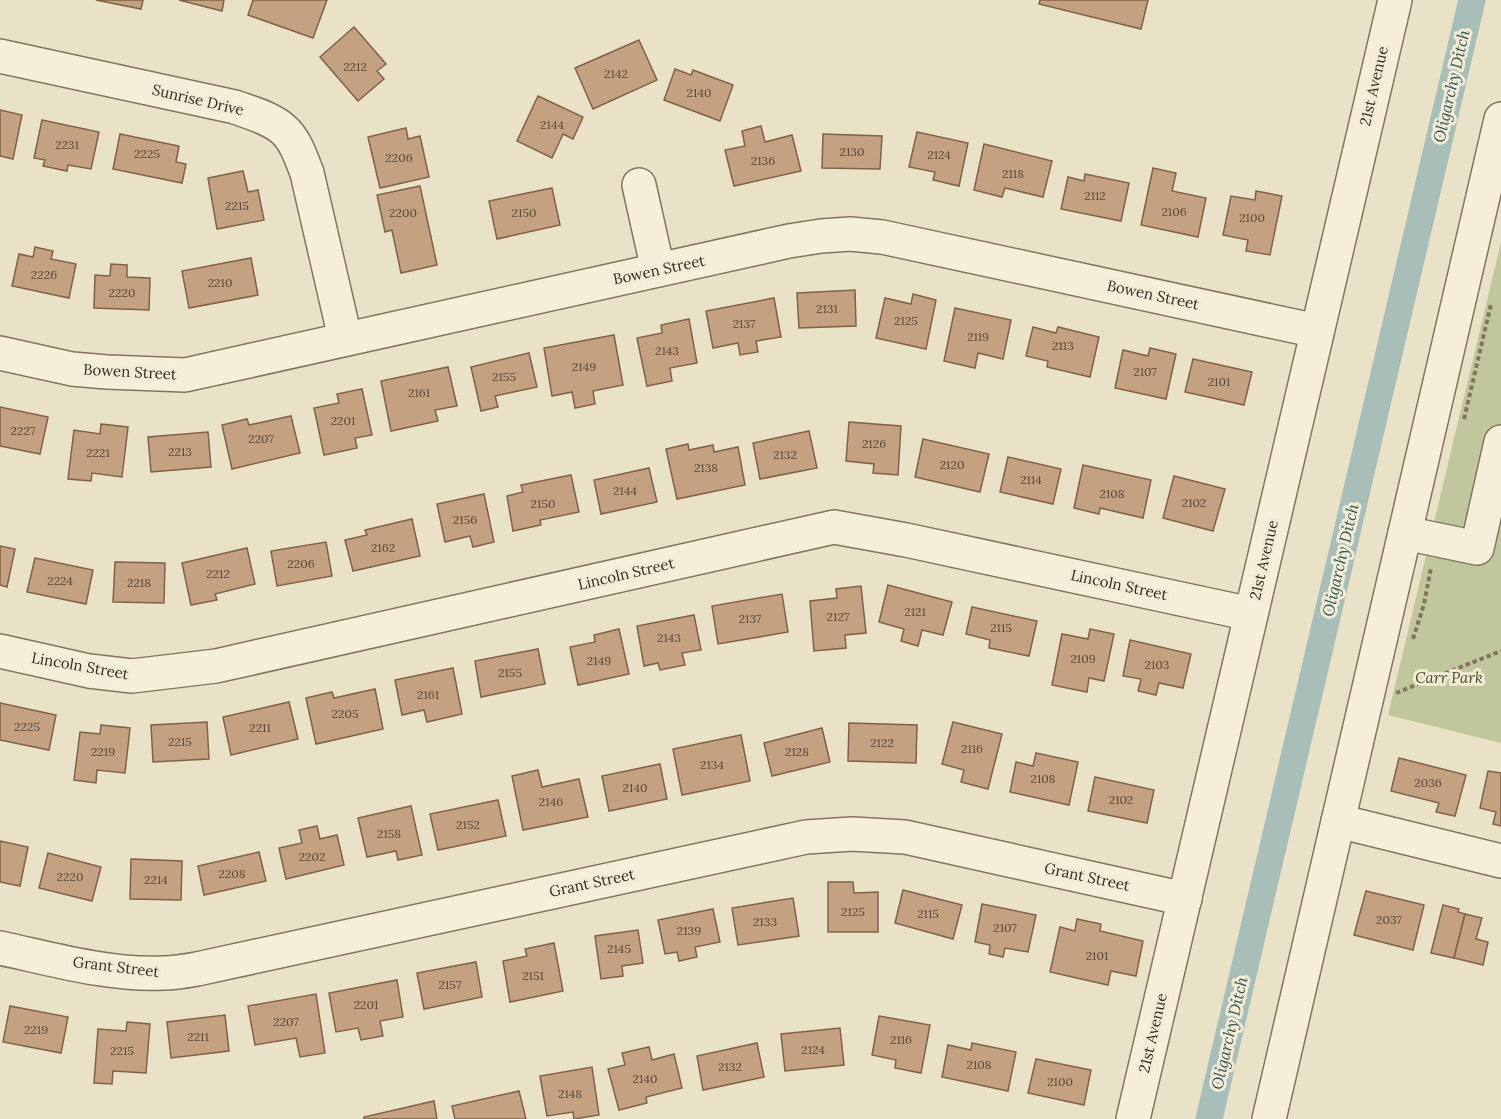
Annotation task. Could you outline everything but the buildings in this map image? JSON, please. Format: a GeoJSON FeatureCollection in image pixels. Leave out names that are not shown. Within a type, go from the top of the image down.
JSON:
{"type":"FeatureCollection","features":[{"type":"Feature","properties":{"kind":"street","name":"21st Avenue"},"geometry":{"type":"LineString","coordinates":[[1133,1119],[1395,0]]}},
{"type":"Feature","properties":{"kind":"street","name":"Sunrise Drive"},"geometry":{"type":"LineString","coordinates":[[0,56],[235,107],[264,117],[284,130],[298,149],[307,173],[345,338]]}},
{"type":"Feature","properties":{"kind":"street"},"geometry":{"type":"LineString","coordinates":[[1269,1119],[1501,119]]}},
{"type":"Feature","properties":{"kind":"street"},"geometry":{"type":"LineString","coordinates":[[639,185],[658,270]]}},
{"type":"Feature","properties":{"kind":"street","name":"Bowen Street"},"geometry":{"type":"LineString","coordinates":[[0,353],[72,369],[185,375],[789,241],[850,234],[882,237],[1317,331]]}},
{"type":"Feature","properties":{"kind":"street"},"geometry":{"type":"LineString","coordinates":[[1405,533],[1477,548],[1501,442]]}},
{"type":"Feature","properties":{"kind":"street","name":"Lincoln Street"},"geometry":{"type":"LineString","coordinates":[[0,651],[89,671],[132,676],[216,666],[834,527],[917,542],[1251,614]]}},
{"type":"Feature","properties":{"kind":"street"},"geometry":{"type":"LineString","coordinates":[[1338,821],[1501,861]]}},
{"type":"Feature","properties":{"kind":"street","name":"Grant Street"},"geometry":{"type":"LineString","coordinates":[[0,948],[127,972],[164,973],[197,969],[806,837],[852,834],[905,837],[1185,899]]}},
{"type":"Feature","properties":{"kind":"path"},"geometry":{"type":"LineString","coordinates":[[1395,694],[1501,651]]}},
{"type":"Feature","properties":{"kind":"green space","name":"Carr Park"},"geometry":{"type":"Polygon","coordinates":[[[1501,242],[1501,743],[1388,715],[1501,242]]]}},
{"type":"Feature","properties":{"kind":"waterway","name":"Oligarchy Ditch"},"geometry":{"type":"LineString","coordinates":[[1209,1119],[1472,0]]}}]}
